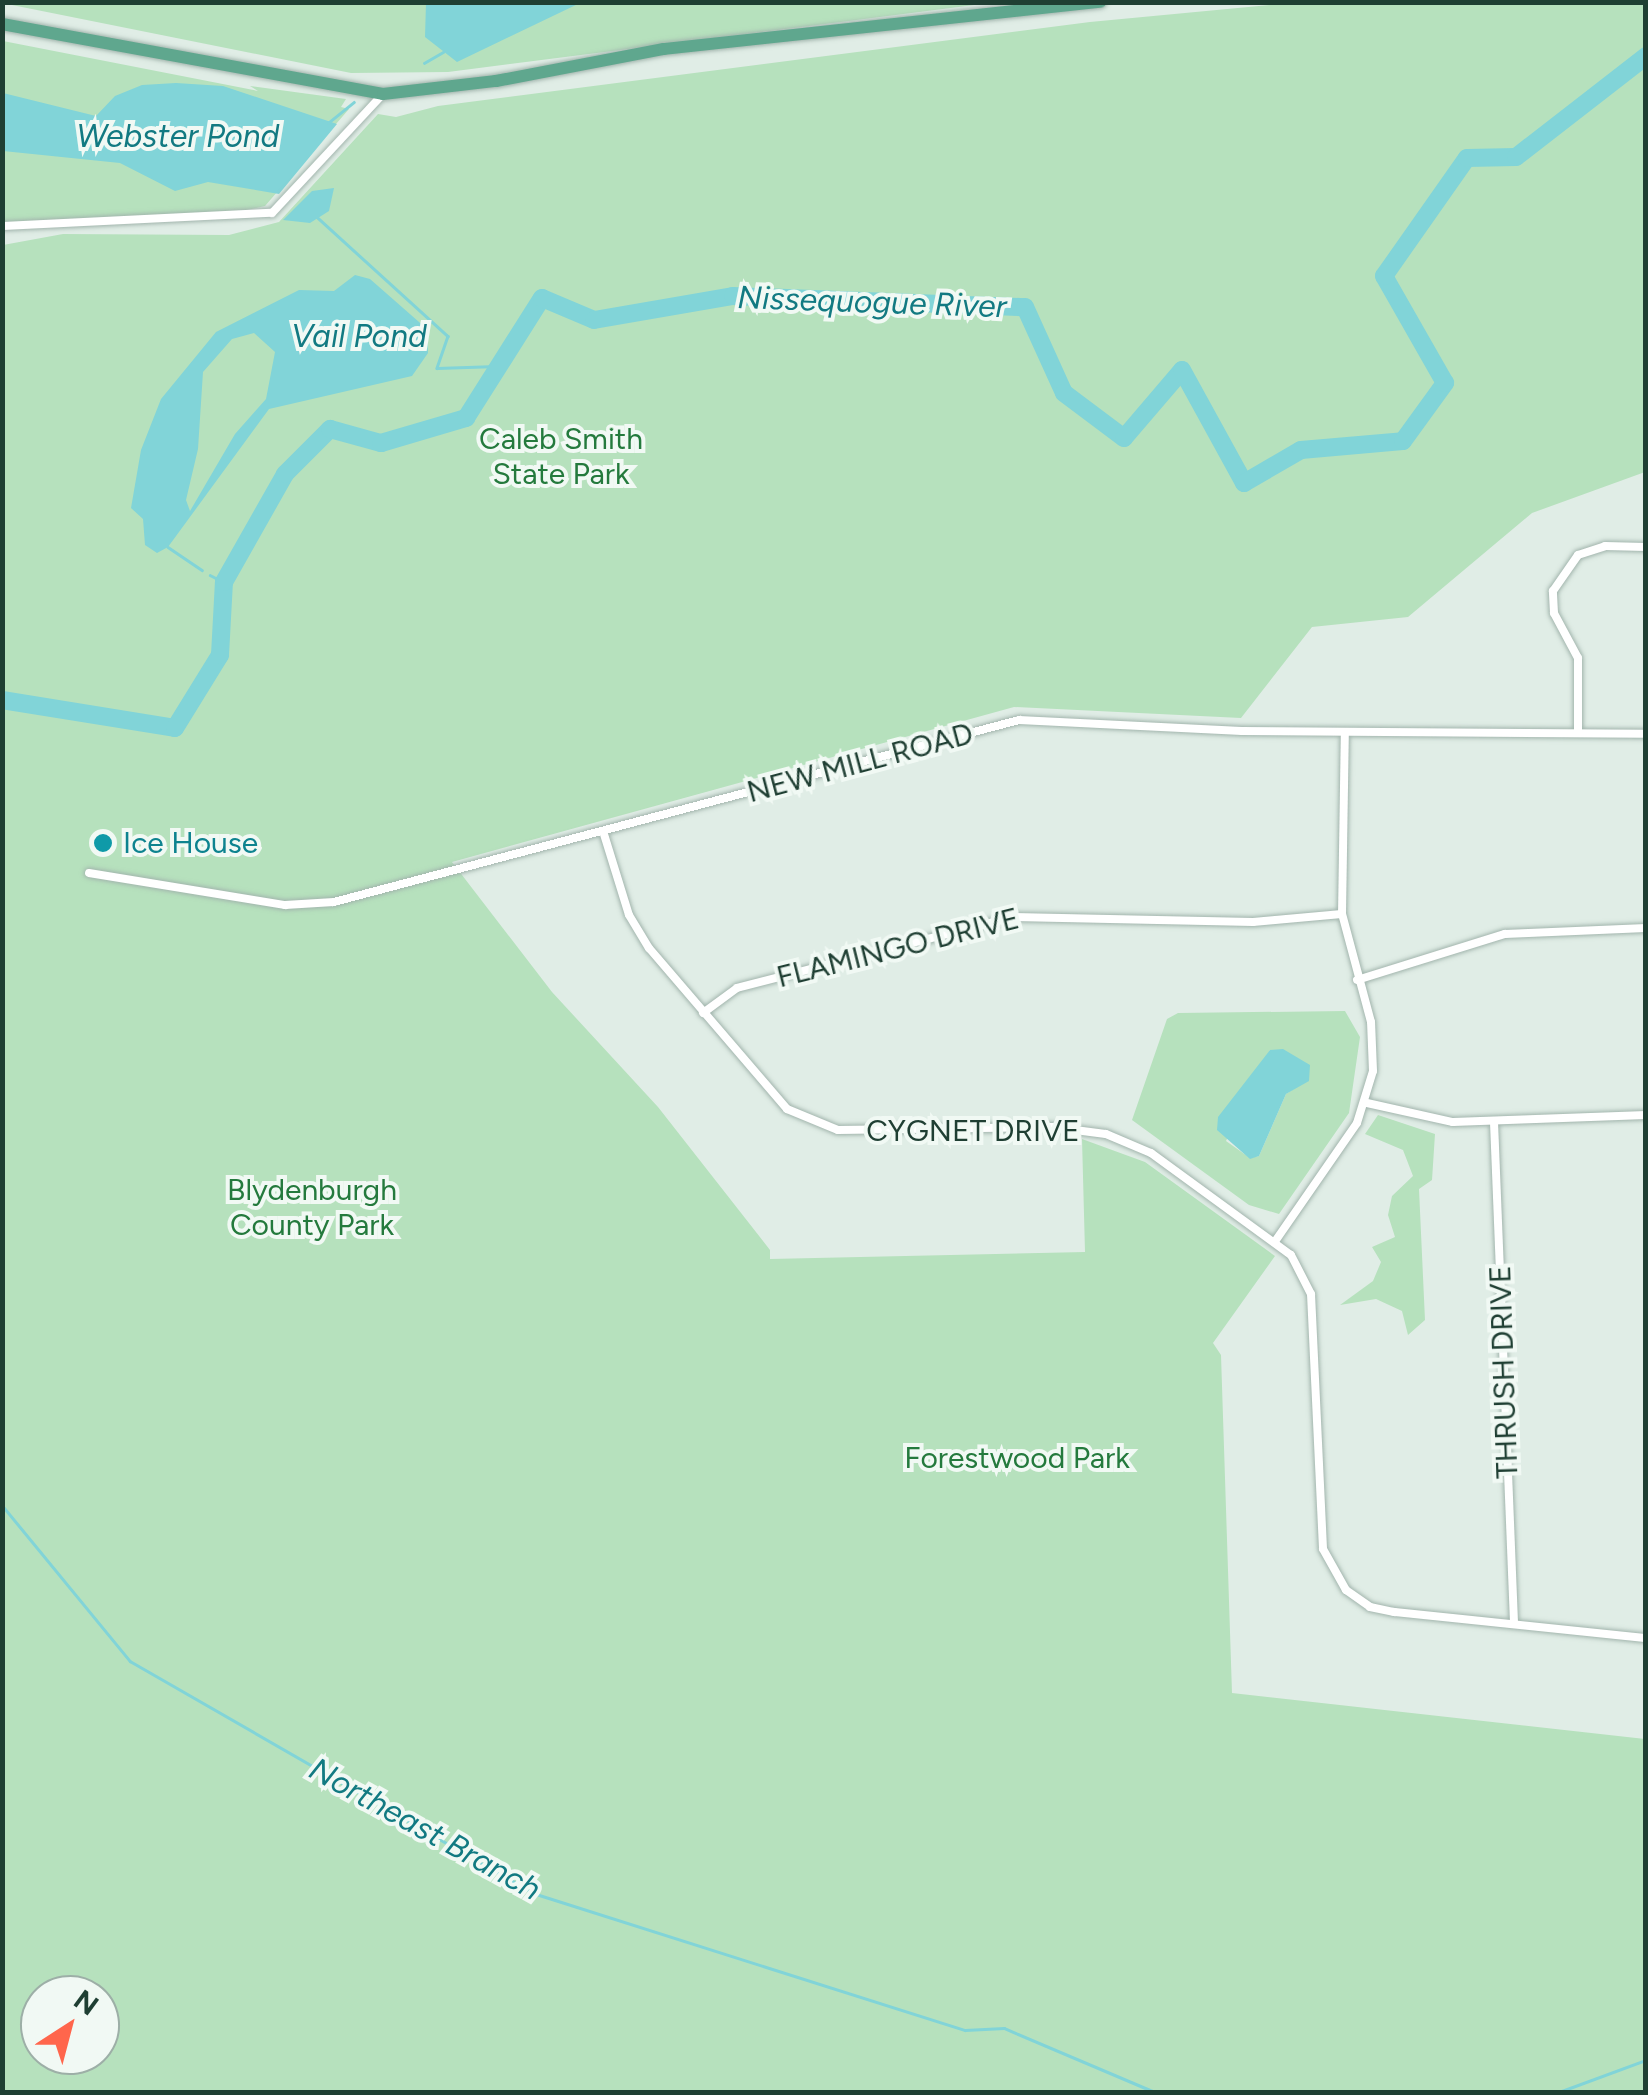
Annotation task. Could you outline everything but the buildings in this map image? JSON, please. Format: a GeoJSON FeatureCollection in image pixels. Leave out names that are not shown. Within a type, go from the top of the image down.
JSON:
{"type":"FeatureCollection","features":[{"type":"Feature","properties":{"kind":"main road"},"geometry":{"type":"LineString","coordinates":[[2,24],[383,94],[468,86],[680,47],[1100,2]]}},
{"type":"Feature","properties":{"kind":"street"},"geometry":{"type":"LineString","coordinates":[[2,226],[272,213],[383,94]]}},
{"type":"Feature","properties":{"kind":"street"},"geometry":{"type":"LineString","coordinates":[[1578,731],[1578,658],[1554,612],[1553,591],[1578,555],[1606,546],[1646,548]]}},
{"type":"Feature","properties":{"kind":"street","name":"NEW MILL ROAD"},"geometry":{"type":"LineString","coordinates":[[88,873],[285,905],[334,902],[1019,720],[1345,732],[1646,734]]}},
{"type":"Feature","properties":{"kind":"street"},"geometry":{"type":"LineString","coordinates":[[1276,1240],[1368,1102],[1374,1039],[1342,914],[1345,732]]}},
{"type":"Feature","properties":{"kind":"street","name":"CYGNET DRIVE"},"geometry":{"type":"LineString","coordinates":[[603,831],[629,915],[703,1013],[770,1092],[809,1122],[838,1130],[1052,1127],[1106,1134],[1152,1153],[1276,1240],[1304,1273],[1311,1294],[1320,1527],[1331,1570],[1370,1607],[1646,1638]]}},
{"type":"Feature","properties":{"kind":"street","name":"FLAMINGO DRIVE"},"geometry":{"type":"LineString","coordinates":[[703,1013],[736,988],[1014,917],[1253,922],[1342,914]]}},
{"type":"Feature","properties":{"kind":"street"},"geometry":{"type":"LineString","coordinates":[[1357,980],[1505,934],[1646,928]]}},
{"type":"Feature","properties":{"kind":"street"},"geometry":{"type":"LineString","coordinates":[[1368,1102],[1453,1122],[1646,1115]]}},
{"type":"Feature","properties":{"kind":"street","name":"THRUSH DRIVE"},"geometry":{"type":"LineString","coordinates":[[1494,1122],[1514,1623]]}},
{"type":"Feature","properties":{"kind":"green space"},"geometry":{"type":"Polygon","coordinates":[[[1302,2],[1645,3],[1645,472],[1532,513],[1408,617],[1312,627],[1241,718],[1014,707],[452,862],[552,992],[658,1107],[770,1250],[770,1259],[1085,1252],[1082,1139],[1145,1162],[1275,1256],[1213,1343],[1221,1355],[1232,1693],[1645,1739],[1645,2092],[3,2092],[3,245],[63,234],[229,235],[279,222],[378,114],[396,117],[438,106],[1090,22],[1302,2]]]}},
{"type":"Feature","properties":{"kind":"green space"},"geometry":{"type":"Polygon","coordinates":[[[2,3],[990,3],[448,72],[351,73],[2,3]]]}},
{"type":"Feature","properties":{"kind":"green space"},"geometry":{"type":"Polygon","coordinates":[[[3,41],[258,91],[250,86],[346,99],[341,107],[349,109],[265,206],[230,214],[3,223],[3,41]]]}},
{"type":"Feature","properties":{"kind":"green space"},"geometry":{"type":"Polygon","coordinates":[[[1345,1011],[1360,1037],[1349,1113],[1279,1214],[1249,1205],[1132,1120],[1167,1019],[1178,1013],[1345,1011]],[[1270,1050],[1226,1141],[1250,1158],[1259,1156],[1286,1094],[1300,1085],[1300,1061],[1270,1050]]]}},
{"type":"Feature","properties":{"kind":"green space"},"geometry":{"type":"Polygon","coordinates":[[[1378,1115],[1435,1134],[1432,1180],[1419,1189],[1425,1320],[1408,1335],[1402,1311],[1376,1299],[1340,1305],[1373,1281],[1381,1262],[1372,1247],[1395,1237],[1388,1215],[1392,1196],[1413,1176],[1403,1150],[1365,1134],[1378,1115]]]}},
{"type":"Feature","properties":{"kind":"water"},"geometry":{"type":"Polygon","coordinates":[[[426,2],[580,3],[457,62],[425,37],[426,2]]]}},
{"type":"Feature","properties":{"kind":"water","name":"Webster Pond"},"geometry":{"type":"Polygon","coordinates":[[[142,85],[223,86],[337,124],[279,194],[208,182],[175,191],[120,163],[3,151],[3,93],[96,116],[115,96],[142,85]]]}},
{"type":"Feature","properties":{"kind":"water"},"geometry":{"type":"Polygon","coordinates":[[[334,188],[329,211],[310,223],[283,220],[312,191],[334,188]]]}},
{"type":"Feature","properties":{"kind":"water","name":"Vail Pond"},"geometry":{"type":"Polygon","coordinates":[[[355,275],[370,279],[427,329],[428,353],[412,376],[269,409],[168,547],[157,553],[145,545],[143,519],[131,508],[141,450],[161,399],[216,332],[299,290],[334,291],[355,275]],[[254,333],[232,339],[203,372],[198,449],[186,500],[190,511],[235,434],[266,399],[275,352],[254,333]]]}},
{"type":"Feature","properties":{"kind":"water"},"geometry":{"type":"Polygon","coordinates":[[[1283,1049],[1310,1065],[1309,1081],[1286,1094],[1259,1156],[1250,1159],[1217,1130],[1218,1117],[1270,1050],[1283,1049]]]}},
{"type":"Feature","properties":{"kind":"waterway"},"geometry":{"type":"LineString","coordinates":[[424,63],[443,52]]}},
{"type":"Feature","properties":{"kind":"waterway","name":"Nissequogue River"},"geometry":{"type":"LineString","coordinates":[[2,700],[175,728],[220,655],[224,582],[285,474],[330,429],[381,443],[466,418],[542,298],[594,320],[733,296],[1025,307],[1064,393],[1124,438],[1182,370],[1244,483],[1301,450],[1403,441],[1445,383],[1384,276],[1467,158],[1516,157],[1646,56]]}},
{"type":"Feature","properties":{"kind":"waterway"},"geometry":{"type":"LineString","coordinates":[[328,123],[354,102]]}},
{"type":"Feature","properties":{"kind":"waterway"},"geometry":{"type":"LineString","coordinates":[[317,217],[448,336],[437,368],[497,366]]}},
{"type":"Feature","properties":{"kind":"waterway"},"geometry":{"type":"LineString","coordinates":[[168,547],[202,570]]}},
{"type":"Feature","properties":{"kind":"waterway"},"geometry":{"type":"LineString","coordinates":[[210,575],[224,582]]}},
{"type":"Feature","properties":{"kind":"waterway","name":"Northeast Branch"},"geometry":{"type":"LineString","coordinates":[[2,1505],[130,1661],[533,1893],[965,2030],[1004,2028],[1155,2092]]}},
{"type":"Feature","properties":{"kind":"waterway","name":"Northeast Branch"},"geometry":{"type":"LineString","coordinates":[[1559,2092],[1646,2060]]}},
{"type":"Feature","properties":{"kind":"place","name":"Ice House"},"geometry":{"type":"Point","coordinates":[103,843]}},
{"type":"Feature","properties":{"kind":"park label","name":"Caleb Smith State Park"},"geometry":{"type":"Point","coordinates":[561,456]}},
{"type":"Feature","properties":{"kind":"park label","name":"Blydenburgh County Park"},"geometry":{"type":"Point","coordinates":[312,1207]}},
{"type":"Feature","properties":{"kind":"park label","name":"Forestwood Park"},"geometry":{"type":"Point","coordinates":[1017,1458]}}]}
